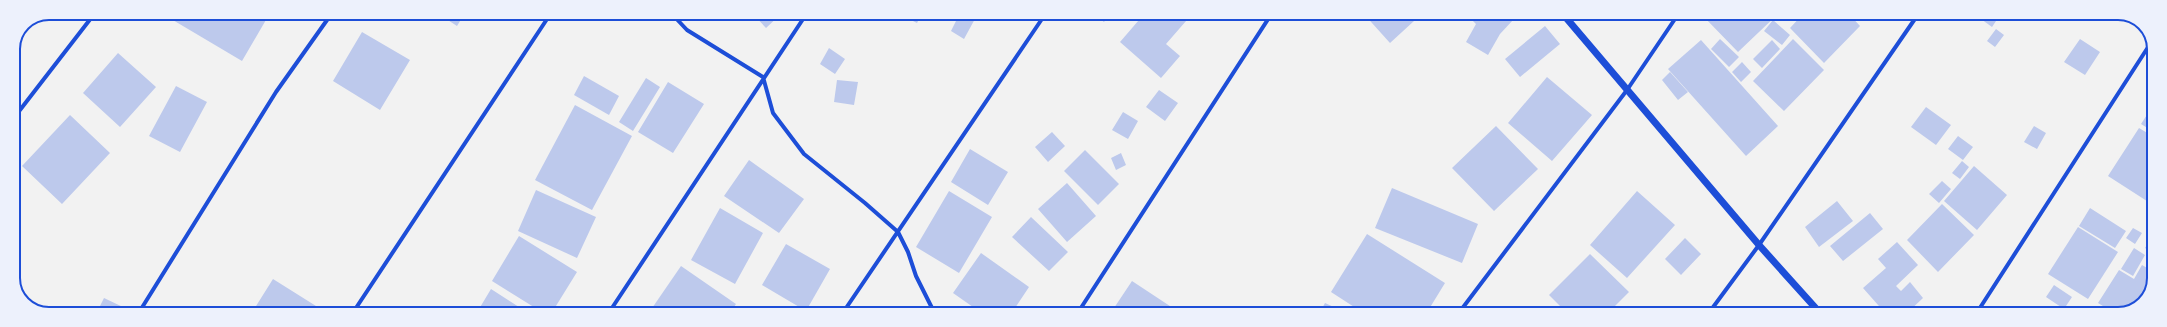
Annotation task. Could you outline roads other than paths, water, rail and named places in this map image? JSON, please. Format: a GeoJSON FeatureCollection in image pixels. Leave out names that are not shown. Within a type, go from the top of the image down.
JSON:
{"type":"FeatureCollection","features":[{"type":"Feature","properties":{"kind":"street"},"geometry":{"type":"LineString","coordinates":[[20,110],[90,20]]}},
{"type":"Feature","properties":{"kind":"street"},"geometry":{"type":"LineString","coordinates":[[142,307],[276,92],[327,20]]}},
{"type":"Feature","properties":{"kind":"street"},"geometry":{"type":"LineString","coordinates":[[357,307],[546,20]]}},
{"type":"Feature","properties":{"kind":"street"},"geometry":{"type":"LineString","coordinates":[[678,20],[687,30],[763,78],[773,112],[804,154],[866,202],[898,232],[908,252],[916,276],[932,307]]}},
{"type":"Feature","properties":{"kind":"street"},"geometry":{"type":"LineString","coordinates":[[613,307],[801,20]]}},
{"type":"Feature","properties":{"kind":"street"},"geometry":{"type":"LineString","coordinates":[[847,307],[1041,20]]}},
{"type":"Feature","properties":{"kind":"street"},"geometry":{"type":"LineString","coordinates":[[1082,307],[1267,20]]}},
{"type":"Feature","properties":{"kind":"street"},"geometry":{"type":"LineString","coordinates":[[1568,20],[1759,245],[1815,307]]}},
{"type":"Feature","properties":{"kind":"street"},"geometry":{"type":"LineString","coordinates":[[1463,307],[1627,90],[1674,20]]}},
{"type":"Feature","properties":{"kind":"street"},"geometry":{"type":"LineString","coordinates":[[1713,307],[1759,245],[1914,20]]}},
{"type":"Feature","properties":{"kind":"street"},"geometry":{"type":"LineString","coordinates":[[1981,307],[2147,49]]}}]}
